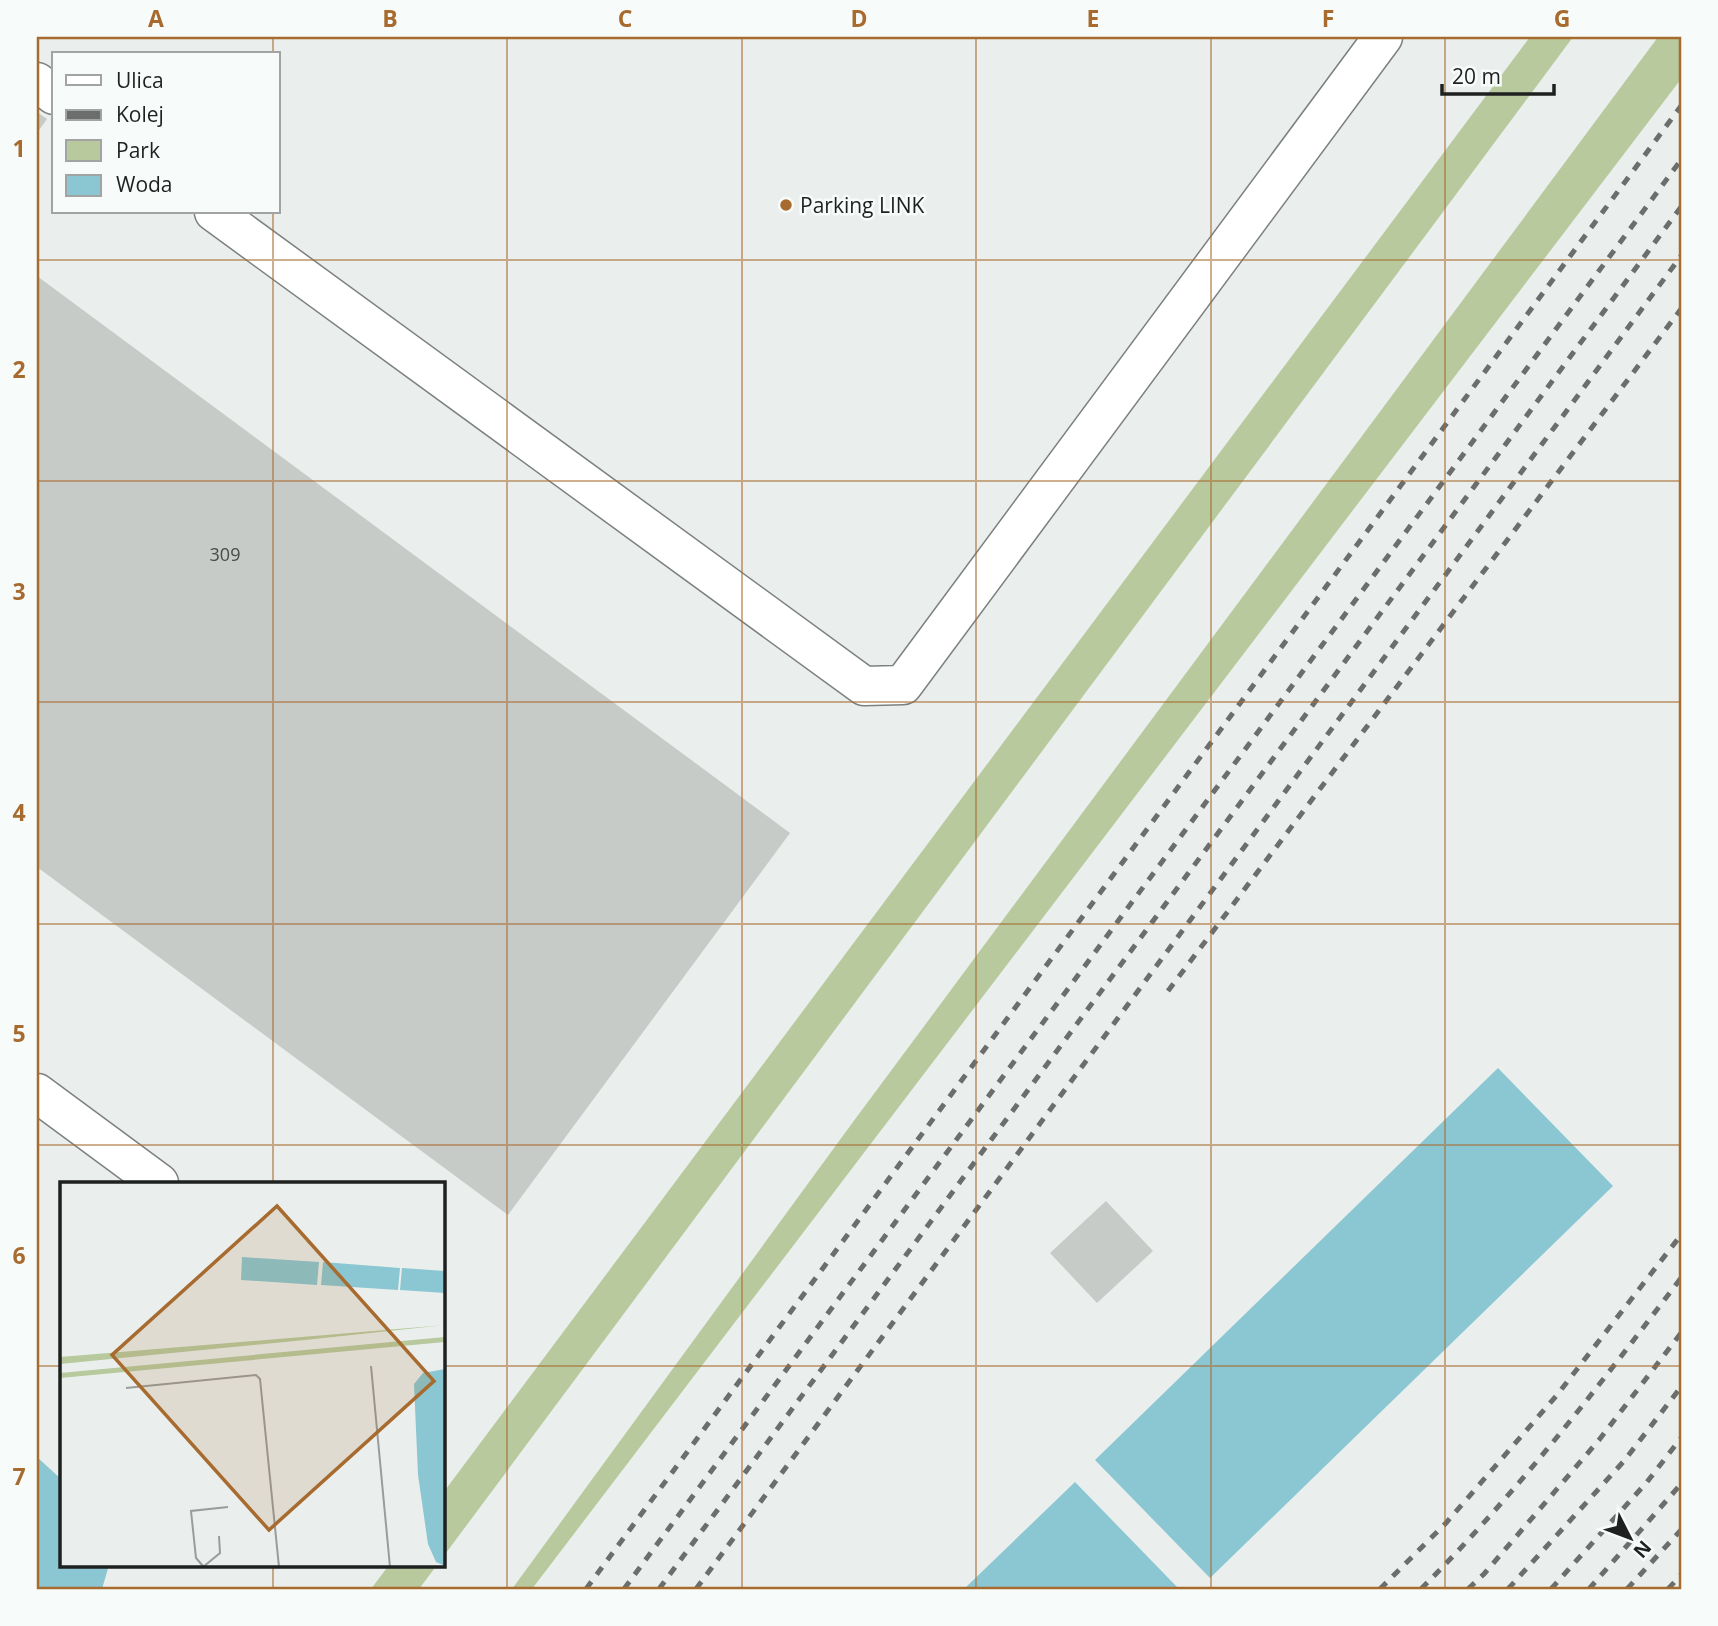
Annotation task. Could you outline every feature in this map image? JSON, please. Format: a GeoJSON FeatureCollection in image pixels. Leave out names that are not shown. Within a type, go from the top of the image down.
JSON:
{"type":"FeatureCollection","features":[{"type":"Feature","properties":{"kind":"lane"},"geometry":{"type":"LineString","coordinates":[[217,214],[864,686],[903,685],[1383,37]]}},
{"type":"Feature","properties":{"kind":"lane"},"geometry":{"type":"LineString","coordinates":[[37,82],[52,93]]}},
{"type":"Feature","properties":{"kind":"lane"},"geometry":{"type":"LineString","coordinates":[[37,1093],[158,1182]]}},
{"type":"Feature","properties":{"kind":"green space"},"geometry":{"type":"Polygon","coordinates":[[[1530,37],[1573,37],[444,1556],[444,1492],[1530,37]]]}},
{"type":"Feature","properties":{"kind":"green space"},"geometry":{"type":"Polygon","coordinates":[[[1658,37],[1681,37],[1681,79],[532,1589],[512,1589],[853,1122],[1658,37]]]}},
{"type":"Feature","properties":{"kind":"green space"},"geometry":{"type":"Polygon","coordinates":[[[388,1566],[436,1566],[419,1589],[371,1589],[388,1566]]]}},
{"type":"Feature","properties":{"kind":"water"},"geometry":{"type":"Polygon","coordinates":[[[1498,1068],[1613,1186],[1210,1578],[1095,1460],[1498,1068]]]}},
{"type":"Feature","properties":{"kind":"water"},"geometry":{"type":"Polygon","coordinates":[[[37,1457],[60,1478],[60,1566],[109,1566],[102,1589],[37,1589],[37,1457]]]}},
{"type":"Feature","properties":{"kind":"water"},"geometry":{"type":"Polygon","coordinates":[[[1075,1482],[1179,1589],[964,1589],[1075,1482]]]}},
{"type":"Feature","properties":{"kind":"building"},"geometry":{"type":"Polygon","coordinates":[[[37,112],[47,119],[37,133],[37,112]]]}},
{"type":"Feature","properties":{"kind":"building"},"geometry":{"type":"Polygon","coordinates":[[[37,276],[790,833],[508,1215],[37,867],[37,276]]]}},
{"type":"Feature","properties":{"kind":"building"},"geometry":{"type":"Polygon","coordinates":[[[1106,1201],[1153,1251],[1097,1303],[1050,1253],[1106,1201]]]}},
{"type":"Feature","properties":{"kind":"railway"},"geometry":{"type":"LineString","coordinates":[[586,1589],[1681,106]]}},
{"type":"Feature","properties":{"kind":"railway"},"geometry":{"type":"LineString","coordinates":[[624,1589],[1681,160]]}},
{"type":"Feature","properties":{"kind":"railway"},"geometry":{"type":"LineString","coordinates":[[659,1589],[1681,207]]}},
{"type":"Feature","properties":{"kind":"railway"},"geometry":{"type":"LineString","coordinates":[[696,1589],[1681,256]]}},
{"type":"Feature","properties":{"kind":"railway"},"geometry":{"type":"LineString","coordinates":[[1168,991],[1681,309]]}},
{"type":"Feature","properties":{"kind":"railway"},"geometry":{"type":"LineString","coordinates":[[1380,1589],[1446,1523],[1557,1395],[1681,1235]]}},
{"type":"Feature","properties":{"kind":"railway"},"geometry":{"type":"LineString","coordinates":[[1421,1589],[1524,1477],[1681,1278]]}},
{"type":"Feature","properties":{"kind":"railway"},"geometry":{"type":"LineString","coordinates":[[1468,1589],[1484,1574],[1599,1440],[1681,1333]]}},
{"type":"Feature","properties":{"kind":"railway"},"geometry":{"type":"LineString","coordinates":[[1508,1589],[1624,1461],[1681,1387]]}},
{"type":"Feature","properties":{"kind":"railway"},"geometry":{"type":"LineString","coordinates":[[1551,1589],[1647,1482],[1681,1438]]}},
{"type":"Feature","properties":{"kind":"railway"},"geometry":{"type":"LineString","coordinates":[[1589,1589],[1681,1484]]}},
{"type":"Feature","properties":{"kind":"railway"},"geometry":{"type":"LineString","coordinates":[[1627,1589],[1681,1530]]}},
{"type":"Feature","properties":{"kind":"railway"},"geometry":{"type":"LineString","coordinates":[[1668,1589],[1681,1575]]}},
{"type":"Feature","properties":{"kind":"place","name":"Parking LINK"},"geometry":{"type":"Point","coordinates":[786,205]}}]}
